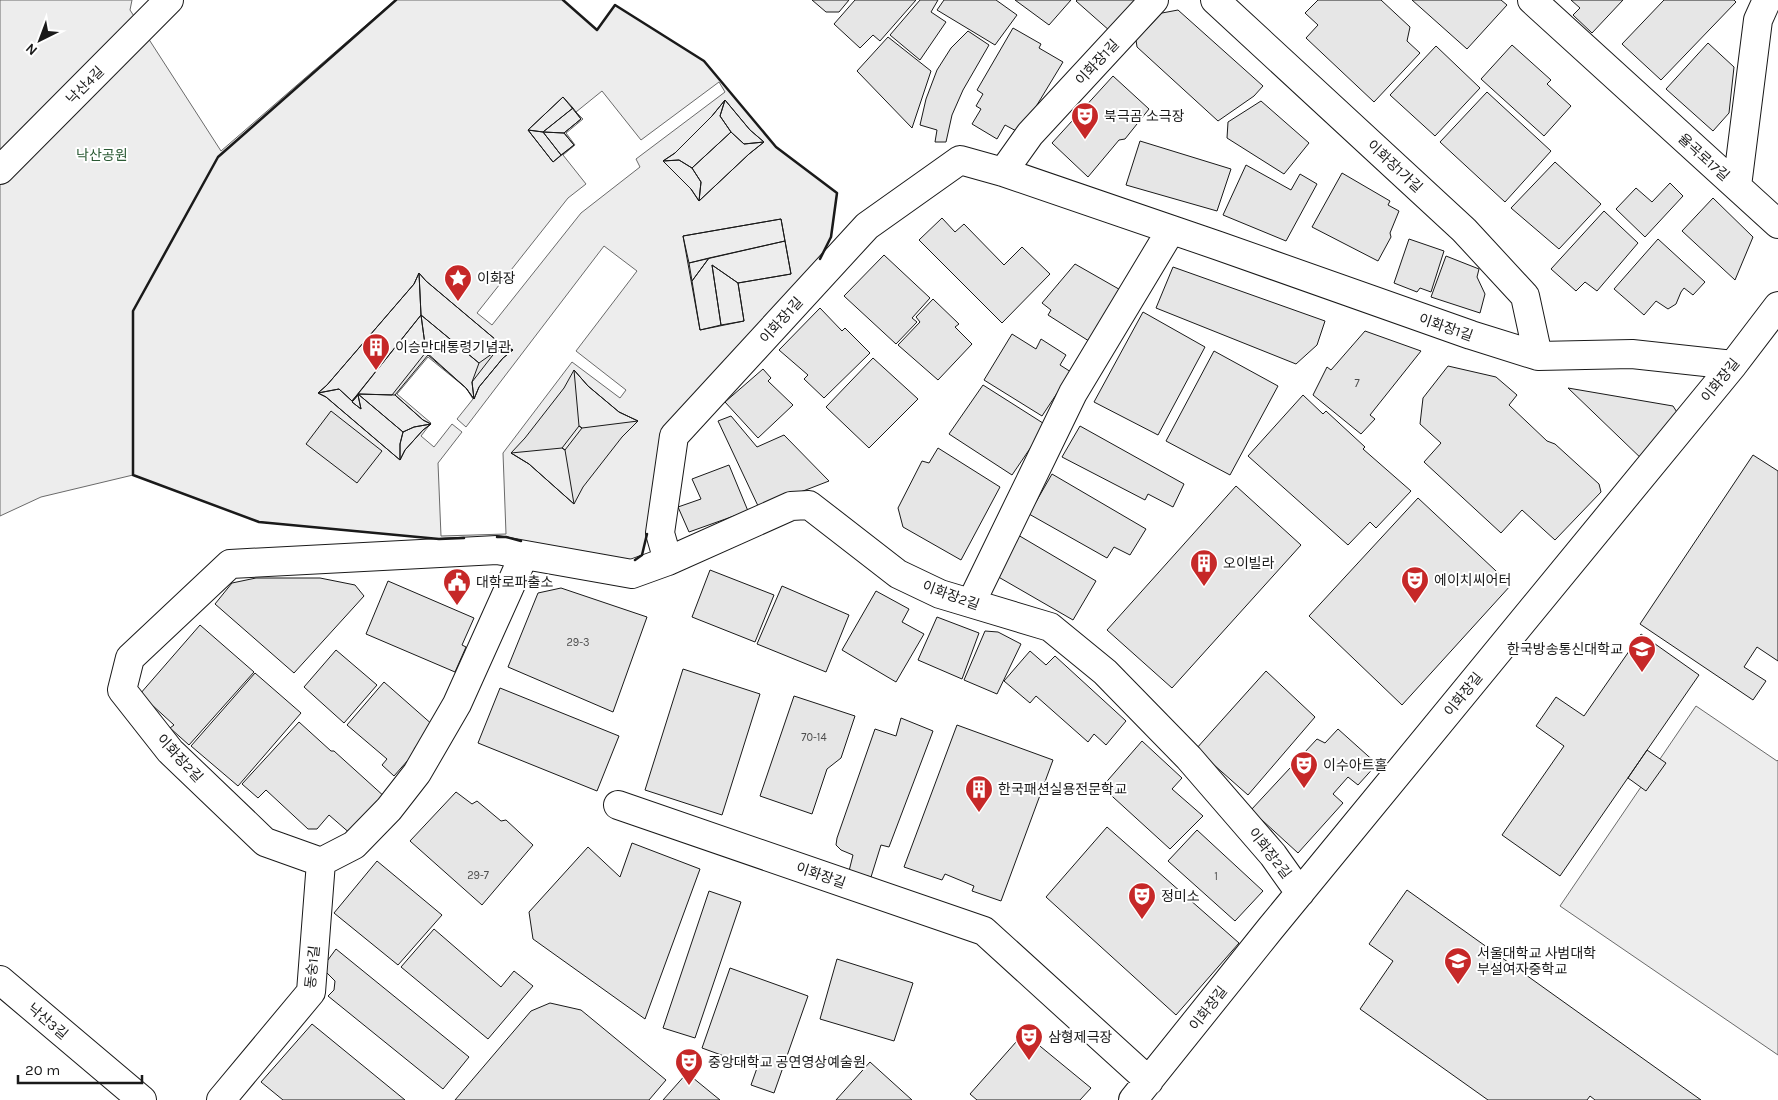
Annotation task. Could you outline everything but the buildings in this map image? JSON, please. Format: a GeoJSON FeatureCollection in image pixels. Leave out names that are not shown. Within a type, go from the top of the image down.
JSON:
{"type":"FeatureCollection","features":[{"type":"Feature","properties":{"kind":"street","name":"낙산4길"},"geometry":{"type":"LineString","coordinates":[[0,170],[168,0]]}},
{"type":"Feature","properties":{"kind":"street","name":"이화장1길"},"geometry":{"type":"LineString","coordinates":[[1003,172],[1030,134],[1154,0]]}},
{"type":"Feature","properties":{"kind":"street","name":"이화장1가길"},"geometry":{"type":"LineString","coordinates":[[1215,0],[1464,230],[1525,296],[1538,356]]}},
{"type":"Feature","properties":{"kind":"street","name":"율곡로17길"},"geometry":{"type":"LineString","coordinates":[[1532,0],[1737,186]]}},
{"type":"Feature","properties":{"kind":"street","name":"율곡로17길"},"geometry":{"type":"LineString","coordinates":[[1737,186],[1758,20],[1767,0]]}},
{"type":"Feature","properties":{"kind":"street","name":"이화장1길"},"geometry":{"type":"LineString","coordinates":[[668,562],[660,533],[674,436],[867,226],[960,160],[1003,172],[1470,335],[1538,356],[1632,354],[1733,364]]}},
{"type":"Feature","properties":{"kind":"street"},"geometry":{"type":"LineString","coordinates":[[1737,186],[1778,224]]}},
{"type":"Feature","properties":{"kind":"street"},"geometry":{"type":"LineString","coordinates":[[971,603],[1073,393],[1172,230]]}},
{"type":"Feature","properties":{"kind":"street","name":"이화장길"},"geometry":{"type":"LineString","coordinates":[[618,805],[984,932],[1141,1091],[1300,893],[1733,364],[1778,306]]}},
{"type":"Feature","properties":{"kind":"street","name":"이화장2길"},"geometry":{"type":"LineString","coordinates":[[320,862],[265,842],[170,751],[122,690],[130,658],[230,564],[496,550],[632,574],[668,562],[791,506],[810,505],[898,574],[940,594],[1050,627],[1105,672],[1189,758],[1273,854],[1300,893]]}},
{"type":"Feature","properties":{"kind":"street"},"geometry":{"type":"LineString","coordinates":[[320,862],[354,844],[389,809],[417,773],[457,704],[524,555]]}},
{"type":"Feature","properties":{"kind":"street","name":"동숭1길"},"geometry":{"type":"LineString","coordinates":[[221,1100],[311,992],[320,862]]}},
{"type":"Feature","properties":{"kind":"street","name":"낙산3길"},"geometry":{"type":"LineString","coordinates":[[0,980],[142,1100]]}},
{"type":"Feature","properties":{"kind":"shaded area"},"geometry":{"type":"Polygon","coordinates":[[[0,0],[132,0],[130,10],[221,151],[395,0],[563,0],[597,30],[615,5],[704,61],[776,147],[837,193],[831,237],[821,257],[672,432],[642,555],[624,567],[506,537],[439,539],[259,522],[133,475],[41,497],[0,516],[0,0]],[[719,82],[641,140],[602,91],[576,112],[583,119],[566,133],[575,145],[563,155],[586,184],[568,198],[477,313],[492,325],[581,213],[640,167],[636,159],[725,92],[719,82]],[[604,246],[466,427],[457,419],[473,399],[466,388],[428,357],[397,394],[431,423],[421,436],[434,447],[452,424],[462,432],[438,463],[441,536],[506,534],[503,453],[572,362],[620,398],[626,390],[576,351],[637,271],[604,246]]]}},
{"type":"Feature","properties":{"kind":"shaded area"},"geometry":{"type":"Polygon","coordinates":[[[1696,706],[1778,760],[1778,1055],[1560,906],[1696,706]]]}},
{"type":"Feature","properties":{"kind":"wall"},"geometry":{"type":"LineString","coordinates":[[396,0],[218,157],[133,311],[133,475],[259,522],[439,539],[464,538]]}},
{"type":"Feature","properties":{"kind":"wall"},"geometry":{"type":"LineString","coordinates":[[563,0],[597,30],[615,5],[704,61],[776,147],[837,193],[831,237],[820,259]]}},
{"type":"Feature","properties":{"kind":"wall"},"geometry":{"type":"LineString","coordinates":[[635,560],[642,555],[647,534]]}},
{"type":"Feature","properties":{"kind":"wall"},"geometry":{"type":"LineString","coordinates":[[497,537],[521,541]]}},
{"type":"Feature","properties":{"kind":"place","name":"북극곰 소극장"},"geometry":{"type":"Point","coordinates":[1085,140]}},
{"type":"Feature","properties":{"kind":"place","name":"이화장"},"geometry":{"type":"Point","coordinates":[458,302]}},
{"type":"Feature","properties":{"kind":"place","name":"이승만대통령기념관"},"geometry":{"type":"Point","coordinates":[376,371]}},
{"type":"Feature","properties":{"kind":"place","name":"오이빌라"},"geometry":{"type":"Point","coordinates":[1204,587]}},
{"type":"Feature","properties":{"kind":"place","name":"에이치씨어터"},"geometry":{"type":"Point","coordinates":[1415,604]}},
{"type":"Feature","properties":{"kind":"place","name":"대학로파출소"},"geometry":{"type":"Point","coordinates":[457,606]}},
{"type":"Feature","properties":{"kind":"place","name":"한국방송통신대학교"},"geometry":{"type":"Point","coordinates":[1642,673]}},
{"type":"Feature","properties":{"kind":"place","name":"이수아트홀"},"geometry":{"type":"Point","coordinates":[1304,789]}},
{"type":"Feature","properties":{"kind":"place","name":"한국패션실용전문학교"},"geometry":{"type":"Point","coordinates":[979,813]}},
{"type":"Feature","properties":{"kind":"place","name":"정미소"},"geometry":{"type":"Point","coordinates":[1142,920]}},
{"type":"Feature","properties":{"kind":"place","name":"서울대학교 사범대학 부설여자중학교"},"geometry":{"type":"Point","coordinates":[1458,985]}},
{"type":"Feature","properties":{"kind":"place","name":"삼형제극장"},"geometry":{"type":"Point","coordinates":[1029,1061]}},
{"type":"Feature","properties":{"kind":"place","name":"중앙대학교 공연영상예술원"},"geometry":{"type":"Point","coordinates":[689,1086]}},
{"type":"Feature","properties":{"kind":"park label","name":"낙산공원"},"geometry":{"type":"Point","coordinates":[102,155]}}]}
